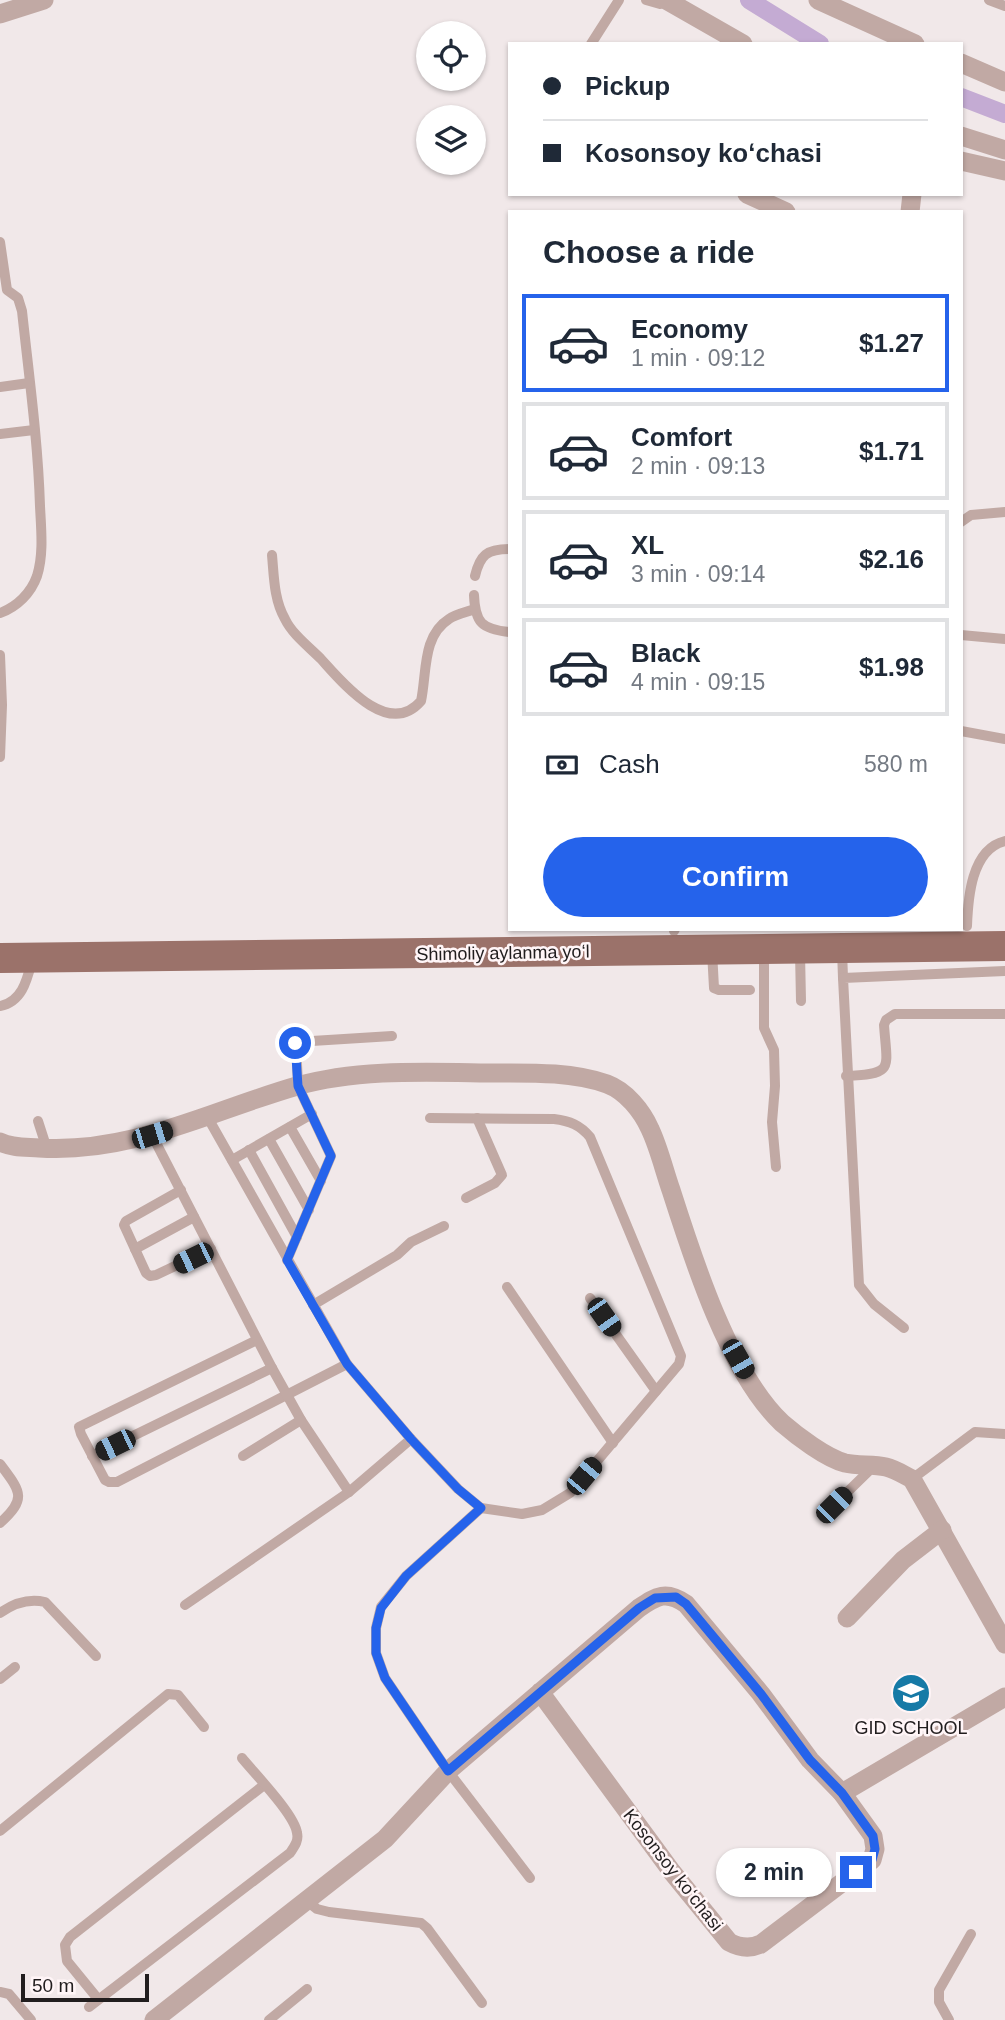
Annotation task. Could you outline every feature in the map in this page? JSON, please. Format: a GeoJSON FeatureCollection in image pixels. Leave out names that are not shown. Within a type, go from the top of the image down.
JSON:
{"type":"FeatureCollection","features":[{"type":"Feature","properties":{"kind":"main road","name":"Shimoliy aylanma yoʻl"},"geometry":{"type":"LineString","coordinates":[[965,922],[1005,926]]}},
{"type":"Feature","properties":{"kind":"main road","name":"Shimoliy aylanma yoʻl"},"geometry":{"type":"LineString","coordinates":[[965,922],[1005,946]]}},
{"type":"Feature","properties":{"kind":"main road","name":"Shimoliy aylanma yoʻl"},"geometry":{"type":"LineString","coordinates":[[0,938],[528,943],[664,931]]}},
{"type":"Feature","properties":{"kind":"main road","name":"Shimoliy aylanma yoʻl"},"geometry":{"type":"LineString","coordinates":[[679,931],[764,949],[800,949],[841,948],[922,931]]}},
{"type":"Feature","properties":{"kind":"main road","name":"Shimoliy aylanma yoʻl"},"geometry":{"type":"LineString","coordinates":[[0,958],[719,940]]}},
{"type":"Feature","properties":{"kind":"street"},"geometry":{"type":"LineString","coordinates":[[0,14],[44,0]]}},
{"type":"Feature","properties":{"kind":"street"},"geometry":{"type":"LineString","coordinates":[[664,0],[739,42]]}},
{"type":"Feature","properties":{"kind":"street"},"geometry":{"type":"LineString","coordinates":[[818,0],[911,42]]}},
{"type":"Feature","properties":{"kind":"street"},"geometry":{"type":"LineString","coordinates":[[963,64],[1005,82]]}},
{"type":"Feature","properties":{"kind":"street"},"geometry":{"type":"LineString","coordinates":[[963,137],[1005,150]]}},
{"type":"Feature","properties":{"kind":"street"},"geometry":{"type":"LineString","coordinates":[[963,161],[1005,171]]}},
{"type":"Feature","properties":{"kind":"street"},"geometry":{"type":"LineString","coordinates":[[751,196],[782,210]]}},
{"type":"Feature","properties":{"kind":"street"},"geometry":{"type":"LineString","coordinates":[[0,1142],[9,1146],[66,1150],[101,1146],[152,1135],[208,1118],[298,1086],[348,1076],[523,1073],[586,1078],[612,1086],[640,1111],[651,1129],[689,1244],[719,1322],[765,1405],[810,1445],[844,1463],[888,1468],[912,1479],[999,1618],[1005,1644]]}},
{"type":"Feature","properties":{"kind":"street"},"geometry":{"type":"LineString","coordinates":[[848,1618],[903,1560],[942,1530]]}},
{"type":"Feature","properties":{"kind":"street","name":"Kosonsoy koʻchasi"},"geometry":{"type":"LineString","coordinates":[[154,2020],[384,1839],[448,1771],[540,1692],[639,1608],[655,1598],[676,1597],[686,1604],[761,1694],[810,1760],[842,1793],[873,1836],[875,1849],[872,1860],[761,1944],[754,1947],[737,1946],[729,1942],[672,1872],[540,1692]]}},
{"type":"Feature","properties":{"kind":"street"},"geometry":{"type":"LineString","coordinates":[[842,1793],[1005,1697]]}},
{"type":"Feature","properties":{"kind":"lane"},"geometry":{"type":"LineString","coordinates":[[593,42],[619,0]]}},
{"type":"Feature","properties":{"kind":"lane"},"geometry":{"type":"LineString","coordinates":[[646,0],[660,4],[664,0]]}},
{"type":"Feature","properties":{"kind":"lane"},"geometry":{"type":"LineString","coordinates":[[989,0],[1005,6]]}},
{"type":"Feature","properties":{"kind":"lane"},"geometry":{"type":"LineString","coordinates":[[0,242],[4,291],[18,298],[22,311],[39,481],[42,543],[37,575],[29,592],[16,605],[0,613]]}},
{"type":"Feature","properties":{"kind":"lane"},"geometry":{"type":"LineString","coordinates":[[0,387],[29,383]]}},
{"type":"Feature","properties":{"kind":"lane"},"geometry":{"type":"LineString","coordinates":[[0,434],[34,430]]}},
{"type":"Feature","properties":{"kind":"lane"},"geometry":{"type":"LineString","coordinates":[[966,515],[1005,512]]}},
{"type":"Feature","properties":{"kind":"lane"},"geometry":{"type":"LineString","coordinates":[[475,576],[479,560],[485,554],[508,548]]}},
{"type":"Feature","properties":{"kind":"lane"},"geometry":{"type":"LineString","coordinates":[[272,555],[276,594],[284,618],[357,697],[375,709],[398,713],[415,708],[421,701],[430,642],[449,618],[475,609]]}},
{"type":"Feature","properties":{"kind":"lane"},"geometry":{"type":"LineString","coordinates":[[474,595],[475,609],[482,624],[493,630],[508,632]]}},
{"type":"Feature","properties":{"kind":"lane"},"geometry":{"type":"LineString","coordinates":[[963,635],[1005,639]]}},
{"type":"Feature","properties":{"kind":"lane"},"geometry":{"type":"LineString","coordinates":[[0,655],[0,757]]}},
{"type":"Feature","properties":{"kind":"lane"},"geometry":{"type":"LineString","coordinates":[[963,731],[1005,739]]}},
{"type":"Feature","properties":{"kind":"lane"},"geometry":{"type":"LineString","coordinates":[[965,922],[971,886],[979,864],[991,849],[1005,841]]}},
{"type":"Feature","properties":{"kind":"lane"},"geometry":{"type":"LineString","coordinates":[[719,940],[714,988],[750,990]]}},
{"type":"Feature","properties":{"kind":"lane"},"geometry":{"type":"LineString","coordinates":[[841,948],[859,1285],[874,1304],[904,1328]]}},
{"type":"Feature","properties":{"kind":"lane"},"geometry":{"type":"LineString","coordinates":[[764,949],[764,1028],[774,1050],[772,1122],[776,1167]]}},
{"type":"Feature","properties":{"kind":"lane"},"geometry":{"type":"LineString","coordinates":[[800,949],[801,1001]]}},
{"type":"Feature","properties":{"kind":"lane"},"geometry":{"type":"LineString","coordinates":[[0,1006],[17,997],[26,982],[34,958]]}},
{"type":"Feature","properties":{"kind":"lane"},"geometry":{"type":"LineString","coordinates":[[843,978],[1005,971]]}},
{"type":"Feature","properties":{"kind":"lane"},"geometry":{"type":"LineString","coordinates":[[846,1076],[875,1075],[883,1070],[887,1062],[884,1025],[886,1020],[895,1014],[1005,1014]]}},
{"type":"Feature","properties":{"kind":"lane"},"geometry":{"type":"LineString","coordinates":[[287,1260],[331,1156],[298,1086],[295,1046],[297,1040],[392,1036]]}},
{"type":"Feature","properties":{"kind":"lane"},"geometry":{"type":"LineString","coordinates":[[232,1160],[312,1114]]}},
{"type":"Feature","properties":{"kind":"lane"},"geometry":{"type":"LineString","coordinates":[[208,1118],[347,1364],[411,1439],[458,1489],[481,1508],[522,1514],[542,1510],[570,1493],[680,1364],[681,1356],[590,1137],[581,1127],[567,1120],[430,1118]]}},
{"type":"Feature","properties":{"kind":"lane"},"geometry":{"type":"LineString","coordinates":[[466,1198],[495,1183],[502,1175],[477,1118]]}},
{"type":"Feature","properties":{"kind":"lane"},"geometry":{"type":"LineString","coordinates":[[37,1121],[47,1149]]}},
{"type":"Feature","properties":{"kind":"lane"},"geometry":{"type":"LineString","coordinates":[[290,1127],[321,1181]]}},
{"type":"Feature","properties":{"kind":"lane"},"geometry":{"type":"LineString","coordinates":[[152,1135],[272,1368],[301,1420],[349,1492]]}},
{"type":"Feature","properties":{"kind":"lane"},"geometry":{"type":"LineString","coordinates":[[269,1139],[309,1210]]}},
{"type":"Feature","properties":{"kind":"lane"},"geometry":{"type":"LineString","coordinates":[[249,1150],[298,1237]]}},
{"type":"Feature","properties":{"kind":"lane"},"geometry":{"type":"LineString","coordinates":[[181,1190],[127,1221],[125,1228],[146,1273],[150,1276],[211,1249]]}},
{"type":"Feature","properties":{"kind":"lane"},"geometry":{"type":"LineString","coordinates":[[135,1249],[194,1217]]}},
{"type":"Feature","properties":{"kind":"lane"},"geometry":{"type":"LineString","coordinates":[[313,1305],[397,1255],[411,1242],[444,1226]]}},
{"type":"Feature","properties":{"kind":"lane"},"geometry":{"type":"LineString","coordinates":[[507,1287],[613,1443]]}},
{"type":"Feature","properties":{"kind":"lane"},"geometry":{"type":"LineString","coordinates":[[590,1298],[656,1391]]}},
{"type":"Feature","properties":{"kind":"lane"},"geometry":{"type":"LineString","coordinates":[[257,1339],[82,1425],[79,1430],[105,1480],[113,1483],[347,1364]]}},
{"type":"Feature","properties":{"kind":"lane"},"geometry":{"type":"LineString","coordinates":[[92,1456],[272,1368]]}},
{"type":"Feature","properties":{"kind":"lane"},"geometry":{"type":"LineString","coordinates":[[243,1456],[301,1420]]}},
{"type":"Feature","properties":{"kind":"lane"},"geometry":{"type":"LineString","coordinates":[[912,1479],[975,1432],[1005,1434]]}},
{"type":"Feature","properties":{"kind":"lane"},"geometry":{"type":"LineString","coordinates":[[185,1605],[349,1492],[411,1439]]}},
{"type":"Feature","properties":{"kind":"lane"},"geometry":{"type":"LineString","coordinates":[[0,1464],[20,1496],[15,1510],[0,1523]]}},
{"type":"Feature","properties":{"kind":"lane"},"geometry":{"type":"LineString","coordinates":[[834,1505],[875,1466]]}},
{"type":"Feature","properties":{"kind":"lane"},"geometry":{"type":"LineString","coordinates":[[481,1508],[406,1576],[381,1608],[376,1628],[376,1653],[385,1678],[448,1771],[530,1878]]}},
{"type":"Feature","properties":{"kind":"lane"},"geometry":{"type":"LineString","coordinates":[[0,1613],[23,1601],[45,1602],[96,1656]]}},
{"type":"Feature","properties":{"kind":"lane"},"geometry":{"type":"LineString","coordinates":[[0,1679],[15,1667]]}},
{"type":"Feature","properties":{"kind":"lane"},"geometry":{"type":"LineString","coordinates":[[0,1831],[168,1694],[178,1695],[204,1727]]}},
{"type":"Feature","properties":{"kind":"lane"},"geometry":{"type":"LineString","coordinates":[[89,2007],[290,1853],[296,1844],[298,1834],[293,1820],[242,1758]]}},
{"type":"Feature","properties":{"kind":"lane"},"geometry":{"type":"LineString","coordinates":[[98,1999],[67,1961],[65,1945],[70,1937],[264,1785]]}},
{"type":"Feature","properties":{"kind":"lane"},"geometry":{"type":"LineString","coordinates":[[307,1901],[317,1909],[329,1912],[421,1923],[428,1928],[482,2003]]}},
{"type":"Feature","properties":{"kind":"lane"},"geometry":{"type":"LineString","coordinates":[[950,2020],[939,2002],[939,1990],[971,1934]]}},
{"type":"Feature","properties":{"kind":"lane"},"geometry":{"type":"LineString","coordinates":[[268,2020],[307,1989]]}},
{"type":"Feature","properties":{"kind":"lane"},"geometry":{"type":"LineString","coordinates":[[0,1992],[9,1994],[31,2020]]}},
{"type":"Feature","properties":{"kind":"waterway"},"geometry":{"type":"LineString","coordinates":[[749,0],[817,42]]}},
{"type":"Feature","properties":{"kind":"waterway"},"geometry":{"type":"LineString","coordinates":[[963,98],[1005,114]]}},
{"type":"Feature","properties":{"kind":"place","name":"GID SCHOOL"},"geometry":{"type":"Point","coordinates":[911,1693]}},
{"type":"Feature","properties":{"kind":"route"},"geometry":{"type":"LineString","coordinates":[[295,1043],[298,1086],[331,1156],[287,1260],[347,1364],[411,1439],[458,1489],[481,1508],[406,1576],[381,1608],[376,1628],[376,1653],[385,1678],[448,1771],[639,1608],[655,1598],[676,1597],[686,1604],[761,1694],[810,1760],[842,1793],[873,1836],[875,1849],[872,1860],[856,1872]]}}]}
